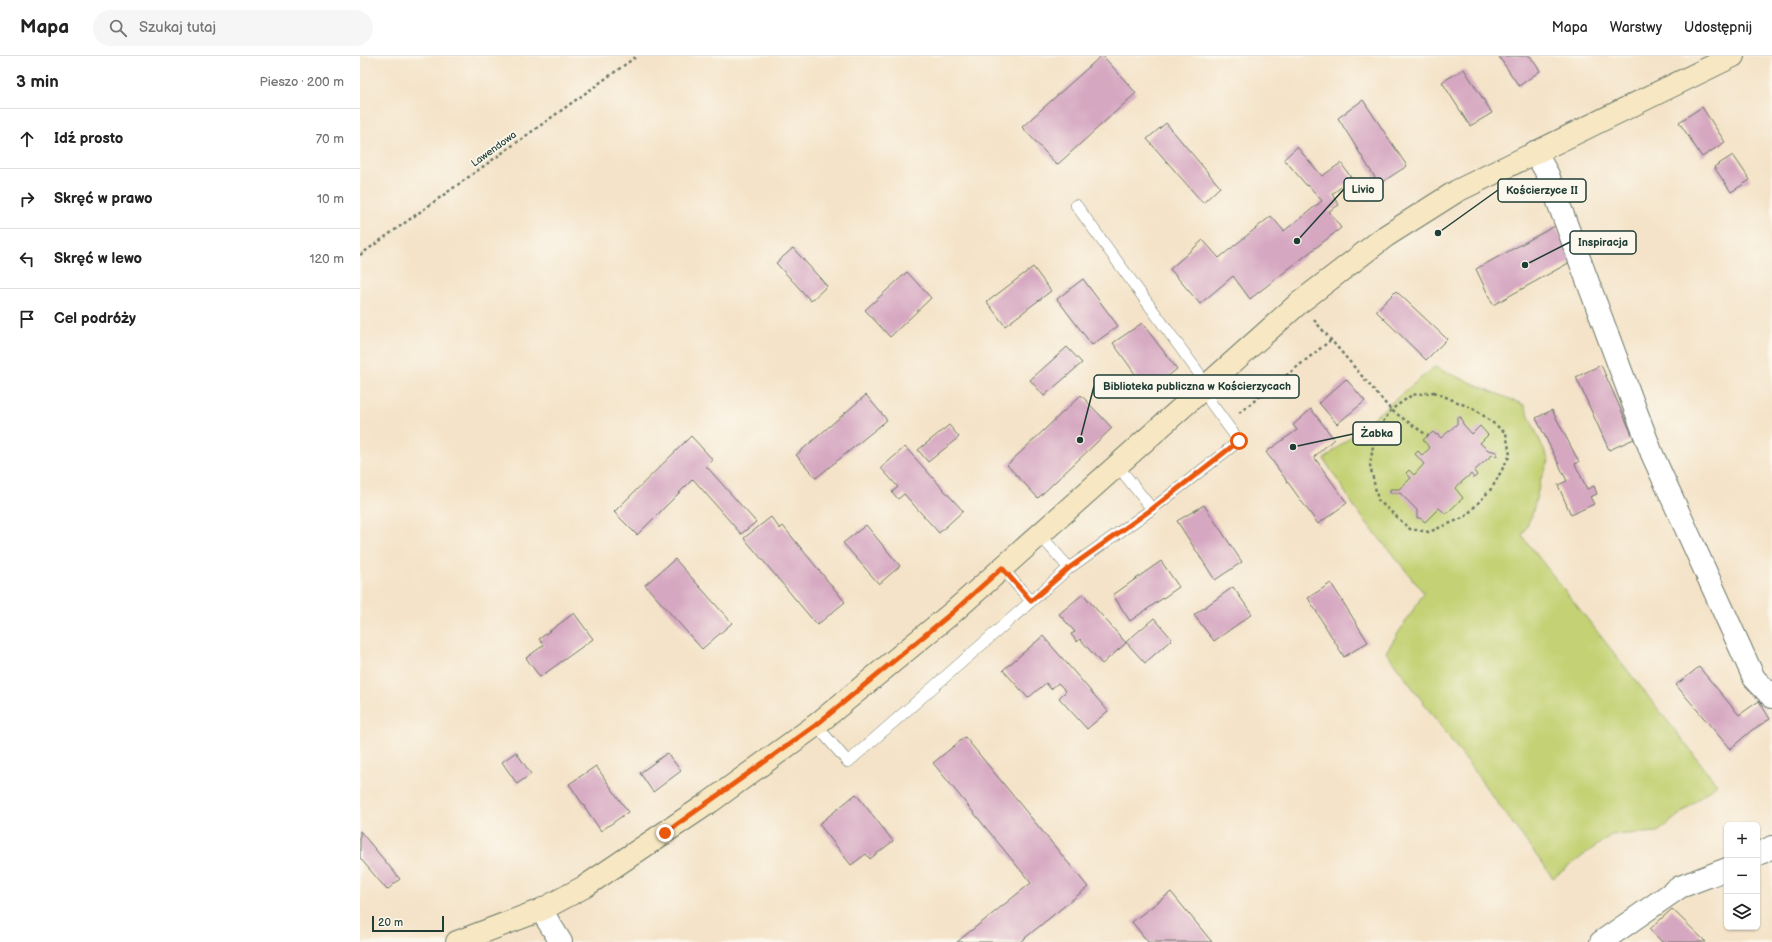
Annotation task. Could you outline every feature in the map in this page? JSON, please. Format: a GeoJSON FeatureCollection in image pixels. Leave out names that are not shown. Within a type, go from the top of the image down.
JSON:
{"type":"FeatureCollection","features":[{"type":"Feature","properties":{"kind":"main road"},"geometry":{"type":"LineString","coordinates":[[457,942],[541,910],[584,887],[665,833],[816,725],[947,617],[1299,303],[1386,236],[1457,191],[1733,56]]}},
{"type":"Feature","properties":{"kind":"street"},"geometry":{"type":"LineString","coordinates":[[1535,152],[1548,175],[1652,454],[1754,678],[1772,697]]}},
{"type":"Feature","properties":{"kind":"street"},"geometry":{"type":"LineString","coordinates":[[1760,853],[1772,847]]}},
{"type":"Feature","properties":{"kind":"street"},"geometry":{"type":"LineString","coordinates":[[1601,942],[1680,886],[1724,870]]}},
{"type":"Feature","properties":{"kind":"street"},"geometry":{"type":"LineString","coordinates":[[541,910],[561,942]]}},
{"type":"Feature","properties":{"kind":"lane"},"geometry":{"type":"LineString","coordinates":[[816,725],[848,762],[1069,568],[1152,509],[1239,441],[1211,402],[1198,372],[1076,205]]}},
{"type":"Feature","properties":{"kind":"lane"},"geometry":{"type":"LineString","coordinates":[[1117,465],[1152,509]]}},
{"type":"Feature","properties":{"kind":"lane"},"geometry":{"type":"LineString","coordinates":[[1040,535],[1069,568]]}},
{"type":"Feature","properties":{"kind":"lane"},"geometry":{"type":"LineString","coordinates":[[1002,568],[1031,601]]}},
{"type":"Feature","properties":{"kind":"path","name":"Lawendowa"},"geometry":{"type":"LineString","coordinates":[[360,255],[637,56]]}},
{"type":"Feature","properties":{"kind":"path"},"geometry":{"type":"LineString","coordinates":[[1310,315],[1391,410],[1428,436]]}},
{"type":"Feature","properties":{"kind":"path"},"geometry":{"type":"LineString","coordinates":[[1226,423],[1331,340]]}},
{"type":"Feature","properties":{"kind":"path"},"geometry":{"type":"LineString","coordinates":[[1434,392],[1476,410],[1506,433],[1510,454],[1492,488],[1465,517],[1429,532],[1410,529],[1378,500],[1370,465],[1375,434],[1391,410],[1412,395],[1434,392]]}},
{"type":"Feature","properties":{"kind":"green space"},"geometry":{"type":"Polygon","coordinates":[[[1434,367],[1524,405],[1549,461],[1541,478],[1532,515],[1522,536],[1717,784],[1658,832],[1611,835],[1553,878],[1386,652],[1424,593],[1357,511],[1324,459],[1434,367]]]}},
{"type":"Feature","properties":{"kind":"building"},"geometry":{"type":"Polygon","coordinates":[[[1101,56],[1103,56],[1136,93],[1057,165],[1022,127],[1101,56]]]}},
{"type":"Feature","properties":{"kind":"building"},"geometry":{"type":"Polygon","coordinates":[[[1530,56],[1540,71],[1519,86],[1499,57],[1530,56]]]}},
{"type":"Feature","properties":{"kind":"building"},"geometry":{"type":"Polygon","coordinates":[[[1464,69],[1492,113],[1470,126],[1442,82],[1464,69]]]}},
{"type":"Feature","properties":{"kind":"building"},"geometry":{"type":"Polygon","coordinates":[[[1363,100],[1407,166],[1379,184],[1338,118],[1363,100]]]}},
{"type":"Feature","properties":{"kind":"building"},"geometry":{"type":"Polygon","coordinates":[[[1702,107],[1725,142],[1702,157],[1679,122],[1702,107]]]}},
{"type":"Feature","properties":{"kind":"building"},"geometry":{"type":"Polygon","coordinates":[[[1166,123],[1220,187],[1203,203],[1147,139],[1166,123]]]}},
{"type":"Feature","properties":{"kind":"building"},"geometry":{"type":"Polygon","coordinates":[[[1297,147],[1322,176],[1341,163],[1352,179],[1332,194],[1339,205],[1329,211],[1341,228],[1250,299],[1233,276],[1200,304],[1170,269],[1203,240],[1219,258],[1271,216],[1284,231],[1322,201],[1284,159],[1297,147]]]}},
{"type":"Feature","properties":{"kind":"building"},"geometry":{"type":"Polygon","coordinates":[[[1733,155],[1750,180],[1731,192],[1714,167],[1733,155]]]}},
{"type":"Feature","properties":{"kind":"building"},"geometry":{"type":"Polygon","coordinates":[[[1555,226],[1574,260],[1493,305],[1476,269],[1555,226]]]}},
{"type":"Feature","properties":{"kind":"building"},"geometry":{"type":"Polygon","coordinates":[[[793,248],[827,286],[811,301],[776,263],[793,248]]]}},
{"type":"Feature","properties":{"kind":"building"},"geometry":{"type":"Polygon","coordinates":[[[1033,267],[1051,291],[1005,326],[987,302],[1033,267]]]}},
{"type":"Feature","properties":{"kind":"building"},"geometry":{"type":"Polygon","coordinates":[[[907,272],[931,298],[890,337],[865,310],[907,272]]]}},
{"type":"Feature","properties":{"kind":"building"},"geometry":{"type":"Polygon","coordinates":[[[1083,279],[1118,326],[1092,345],[1057,299],[1083,279]]]}},
{"type":"Feature","properties":{"kind":"building"},"geometry":{"type":"Polygon","coordinates":[[[1396,291],[1447,339],[1426,360],[1376,311],[1396,291]]]}},
{"type":"Feature","properties":{"kind":"building"},"geometry":{"type":"Polygon","coordinates":[[[1142,323],[1177,369],[1148,392],[1113,343],[1142,323]]]}},
{"type":"Feature","properties":{"kind":"building"},"geometry":{"type":"Polygon","coordinates":[[[1067,347],[1082,363],[1044,396],[1030,380],[1067,347]]]}},
{"type":"Feature","properties":{"kind":"building"},"geometry":{"type":"Polygon","coordinates":[[[1601,365],[1634,439],[1609,450],[1576,377],[1601,365]]]}},
{"type":"Feature","properties":{"kind":"building"},"geometry":{"type":"Polygon","coordinates":[[[1346,379],[1365,401],[1337,424],[1319,403],[1346,379]]]}},
{"type":"Feature","properties":{"kind":"building"},"geometry":{"type":"Polygon","coordinates":[[[866,395],[887,420],[816,478],[796,455],[866,395]]]}},
{"type":"Feature","properties":{"kind":"building"},"geometry":{"type":"Polygon","coordinates":[[[1081,395],[1112,428],[1038,498],[1007,465],[1081,395]]]}},
{"type":"Feature","properties":{"kind":"building"},"geometry":{"type":"Polygon","coordinates":[[[1311,409],[1334,439],[1314,457],[1347,503],[1318,524],[1266,452],[1297,430],[1293,425],[1311,409]]]}},
{"type":"Feature","properties":{"kind":"building"},"geometry":{"type":"Polygon","coordinates":[[[1552,410],[1579,462],[1575,464],[1587,489],[1594,486],[1597,494],[1590,497],[1594,504],[1571,515],[1558,485],[1567,481],[1536,418],[1552,410]]]}},
{"type":"Feature","properties":{"kind":"building"},"geometry":{"type":"Polygon","coordinates":[[[1461,417],[1463,424],[1472,434],[1480,426],[1488,435],[1480,443],[1488,450],[1497,452],[1497,456],[1492,455],[1474,471],[1477,475],[1474,478],[1471,474],[1455,488],[1463,498],[1446,514],[1439,508],[1425,522],[1420,518],[1417,518],[1417,510],[1400,493],[1390,493],[1390,489],[1399,489],[1411,478],[1406,473],[1409,470],[1414,475],[1424,464],[1415,454],[1418,451],[1422,455],[1430,448],[1423,440],[1433,432],[1441,438],[1457,424],[1457,418],[1461,417]]]}},
{"type":"Feature","properties":{"kind":"building"},"geometry":{"type":"Polygon","coordinates":[[[949,425],[959,437],[928,462],[918,450],[949,425]]]}},
{"type":"Feature","properties":{"kind":"building"},"geometry":{"type":"Polygon","coordinates":[[[691,436],[713,460],[706,466],[756,522],[741,534],[693,479],[637,535],[614,512],[691,436]]]}},
{"type":"Feature","properties":{"kind":"building"},"geometry":{"type":"Polygon","coordinates":[[[905,447],[963,511],[939,533],[904,494],[898,499],[892,492],[898,487],[881,468],[905,447]]]}},
{"type":"Feature","properties":{"kind":"building"},"geometry":{"type":"Polygon","coordinates":[[[1204,505],[1242,562],[1215,580],[1177,521],[1204,505]]]}},
{"type":"Feature","properties":{"kind":"building"},"geometry":{"type":"Polygon","coordinates":[[[771,517],[780,529],[783,526],[845,602],[817,625],[744,538],[771,517]]]}},
{"type":"Feature","properties":{"kind":"building"},"geometry":{"type":"Polygon","coordinates":[[[866,525],[900,566],[879,584],[843,543],[866,525]]]}},
{"type":"Feature","properties":{"kind":"building"},"geometry":{"type":"Polygon","coordinates":[[[675,559],[732,623],[702,649],[645,585],[675,559]]]}},
{"type":"Feature","properties":{"kind":"building"},"geometry":{"type":"Polygon","coordinates":[[[1161,561],[1179,587],[1130,621],[1113,595],[1161,561]]]}},
{"type":"Feature","properties":{"kind":"building"},"geometry":{"type":"Polygon","coordinates":[[[1331,583],[1368,642],[1344,657],[1308,598],[1331,583]]]}},
{"type":"Feature","properties":{"kind":"building"},"geometry":{"type":"Polygon","coordinates":[[[1233,587],[1252,614],[1214,641],[1194,615],[1233,587]]]}},
{"type":"Feature","properties":{"kind":"building"},"geometry":{"type":"Polygon","coordinates":[[[1083,594],[1126,643],[1102,664],[1080,639],[1077,642],[1071,634],[1075,632],[1059,614],[1083,594]]]}},
{"type":"Feature","properties":{"kind":"building"},"geometry":{"type":"Polygon","coordinates":[[[574,613],[593,639],[540,677],[526,658],[544,645],[539,639],[574,613]]]}},
{"type":"Feature","properties":{"kind":"building"},"geometry":{"type":"Polygon","coordinates":[[[1154,618],[1172,639],[1145,663],[1126,642],[1154,618]]]}},
{"type":"Feature","properties":{"kind":"building"},"geometry":{"type":"Polygon","coordinates":[[[1043,636],[1108,711],[1087,729],[1059,698],[1066,691],[1058,683],[1051,689],[1046,683],[1028,698],[1003,670],[1043,636]]]}},
{"type":"Feature","properties":{"kind":"building"},"geometry":{"type":"Polygon","coordinates":[[[1699,667],[1739,715],[1759,701],[1770,719],[1752,730],[1730,749],[1676,685],[1699,667]]]}},
{"type":"Feature","properties":{"kind":"building"},"geometry":{"type":"Polygon","coordinates":[[[965,737],[1088,887],[1020,942],[957,942],[1031,883],[933,763],[965,737]]]}},
{"type":"Feature","properties":{"kind":"building"},"geometry":{"type":"Polygon","coordinates":[[[516,752],[531,774],[517,784],[502,762],[516,752]]]}},
{"type":"Feature","properties":{"kind":"building"},"geometry":{"type":"Polygon","coordinates":[[[667,753],[681,771],[653,792],[640,773],[667,753]]]}},
{"type":"Feature","properties":{"kind":"building"},"geometry":{"type":"Polygon","coordinates":[[[596,766],[628,812],[601,831],[569,784],[596,766]]]}},
{"type":"Feature","properties":{"kind":"building"},"geometry":{"type":"Polygon","coordinates":[[[856,794],[893,841],[870,859],[866,854],[851,865],[819,824],[856,794]]]}},
{"type":"Feature","properties":{"kind":"building"},"geometry":{"type":"Polygon","coordinates":[[[360,831],[400,879],[387,890],[360,858],[360,831]]]}},
{"type":"Feature","properties":{"kind":"building"},"geometry":{"type":"Polygon","coordinates":[[[1171,892],[1212,942],[1148,942],[1132,922],[1171,892]]]}},
{"type":"Feature","properties":{"kind":"building"},"geometry":{"type":"Polygon","coordinates":[[[1672,909],[1706,942],[1662,942],[1650,929],[1672,909]]]}},
{"type":"Feature","properties":{"kind":"place","name":"Kościerzyce II"},"geometry":{"type":"Point","coordinates":[1438,233]}},
{"type":"Feature","properties":{"kind":"place","name":"Livio"},"geometry":{"type":"Point","coordinates":[1297,241]}},
{"type":"Feature","properties":{"kind":"place","name":"Inspiracja"},"geometry":{"type":"Point","coordinates":[1525,265]}},
{"type":"Feature","properties":{"kind":"place","name":"Biblioteka publiczna w Kościerzycach"},"geometry":{"type":"Point","coordinates":[1080,440]}},
{"type":"Feature","properties":{"kind":"place","name":"Żabka"},"geometry":{"type":"Point","coordinates":[1293,447]}},
{"type":"Feature","properties":{"kind":"route"},"geometry":{"type":"LineString","coordinates":[[665,833],[816,725],[953,612],[1002,568],[1031,601],[1069,568],[1152,509],[1239,441]]}}]}
